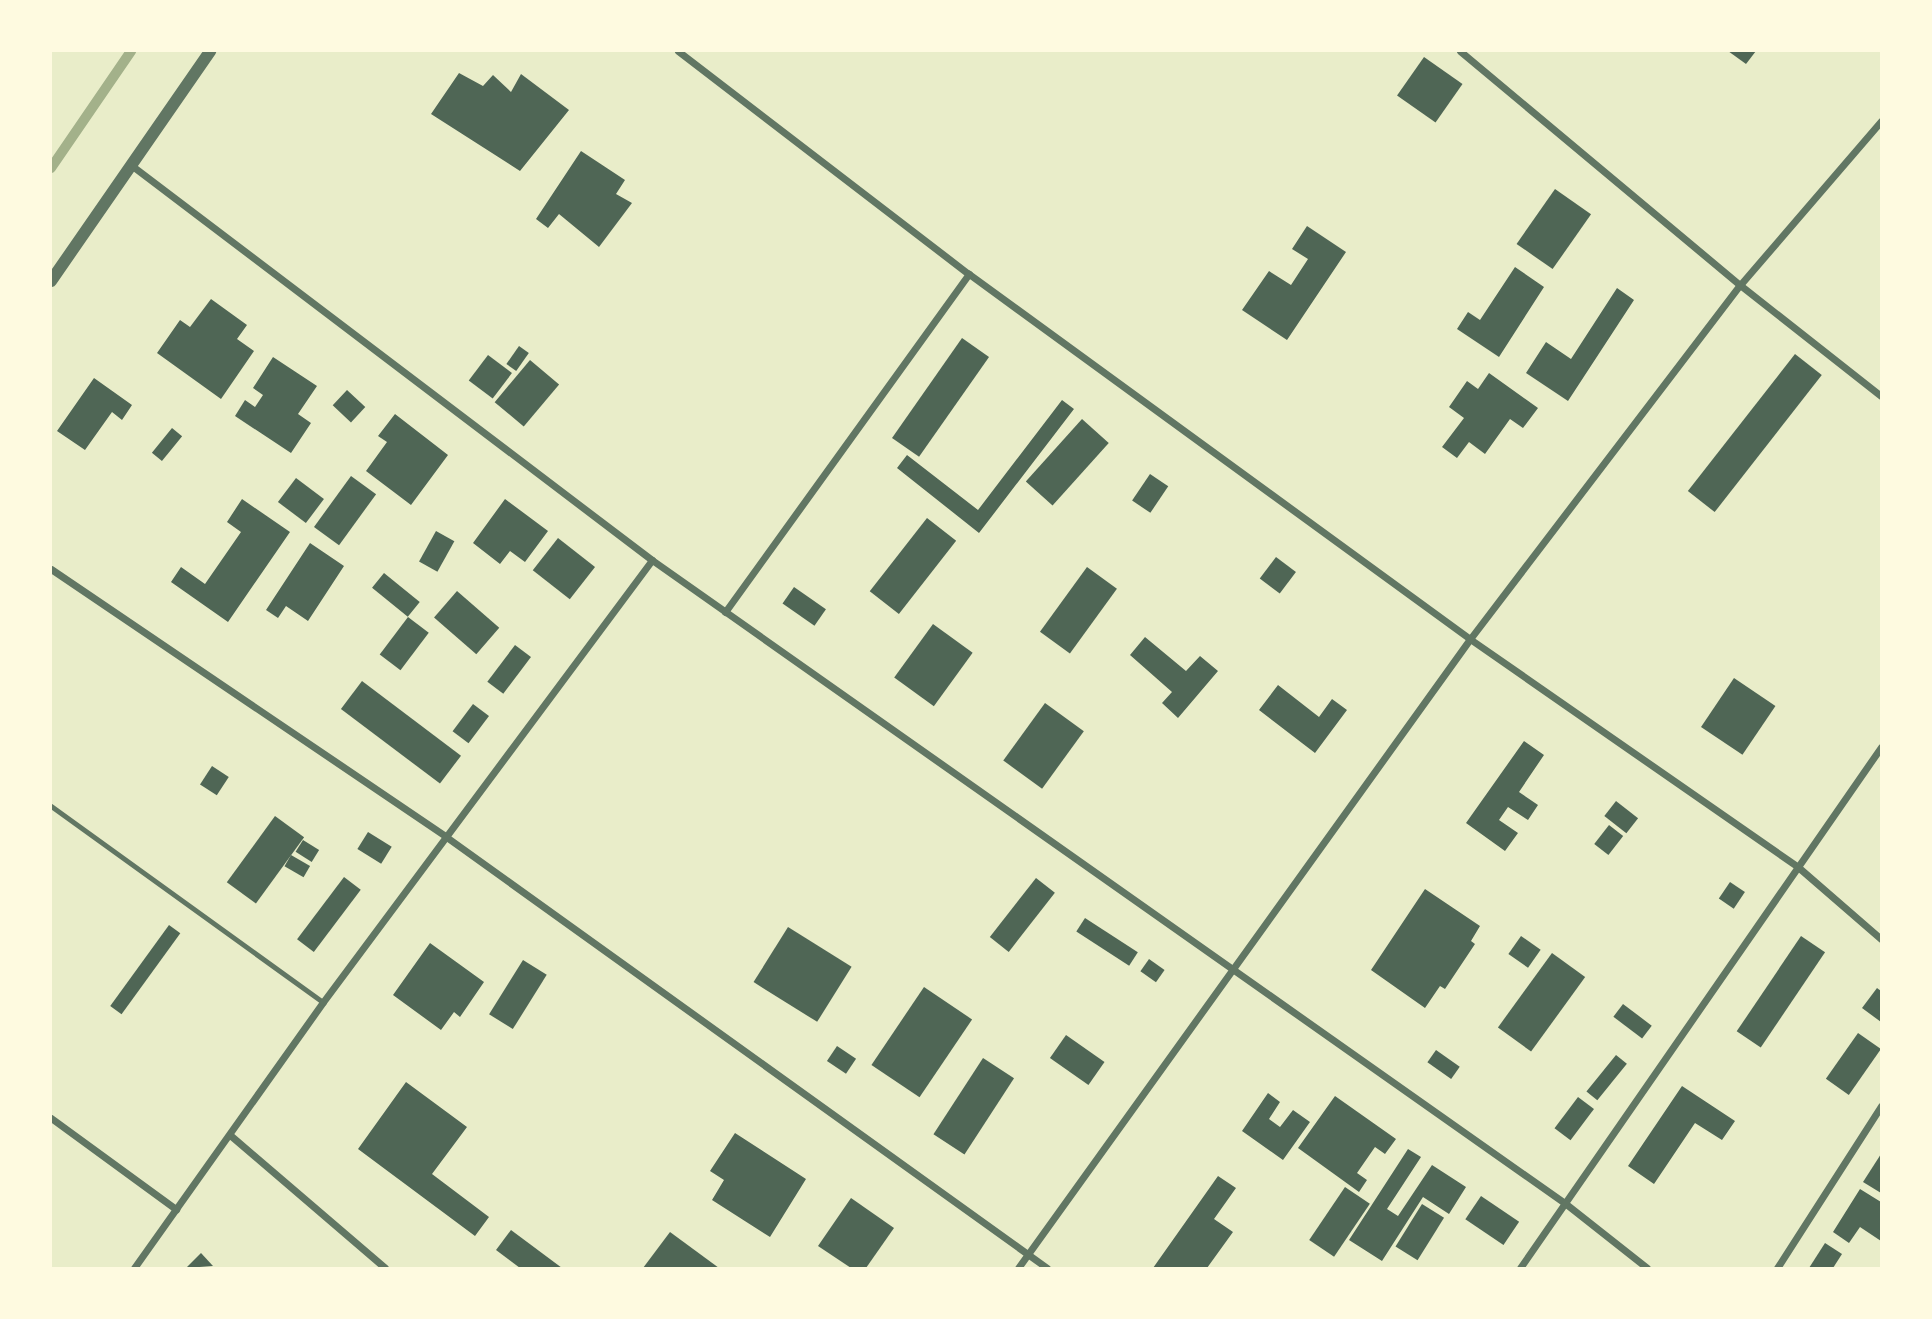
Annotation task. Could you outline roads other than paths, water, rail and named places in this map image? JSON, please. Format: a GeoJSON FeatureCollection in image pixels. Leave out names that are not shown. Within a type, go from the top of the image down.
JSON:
{"type":"FeatureCollection","features":[{"type":"Feature","properties":{"kind":"street"},"geometry":{"type":"LineString","coordinates":[[51,281],[211,51]]}},
{"type":"Feature","properties":{"kind":"street"},"geometry":{"type":"LineString","coordinates":[[678,51],[969,274],[1470,639],[1798,867],[1881,939]]}},
{"type":"Feature","properties":{"kind":"street"},"geometry":{"type":"LineString","coordinates":[[1460,51],[1740,285],[1881,396]]}},
{"type":"Feature","properties":{"kind":"street"},"geometry":{"type":"LineString","coordinates":[[1018,1268],[1470,639],[1740,285],[1881,121]]}},
{"type":"Feature","properties":{"kind":"street"},"geometry":{"type":"LineString","coordinates":[[131,165],[652,560],[1231,970],[1566,1203],[1647,1268]]}},
{"type":"Feature","properties":{"kind":"street"},"geometry":{"type":"LineString","coordinates":[[725,612],[969,274]]}},
{"type":"Feature","properties":{"kind":"street"},"geometry":{"type":"LineString","coordinates":[[134,1268],[323,1002],[652,560]]}},
{"type":"Feature","properties":{"kind":"street"},"geometry":{"type":"LineString","coordinates":[[51,569],[445,836],[1047,1268]]}},
{"type":"Feature","properties":{"kind":"street"},"geometry":{"type":"LineString","coordinates":[[1520,1268],[1881,747]]}},
{"type":"Feature","properties":{"kind":"street"},"geometry":{"type":"LineString","coordinates":[[1777,1268],[1881,1105]]}},
{"type":"Feature","properties":{"kind":"street"},"geometry":{"type":"LineString","coordinates":[[51,1118],[176,1209]]}},
{"type":"Feature","properties":{"kind":"street"},"geometry":{"type":"LineString","coordinates":[[230,1135],[386,1268]]}},
{"type":"Feature","properties":{"kind":"lane"},"geometry":{"type":"LineString","coordinates":[[51,806],[323,1002]]}},
{"type":"Feature","properties":{"kind":"waterway"},"geometry":{"type":"LineString","coordinates":[[51,168],[131,51]]}}]}
